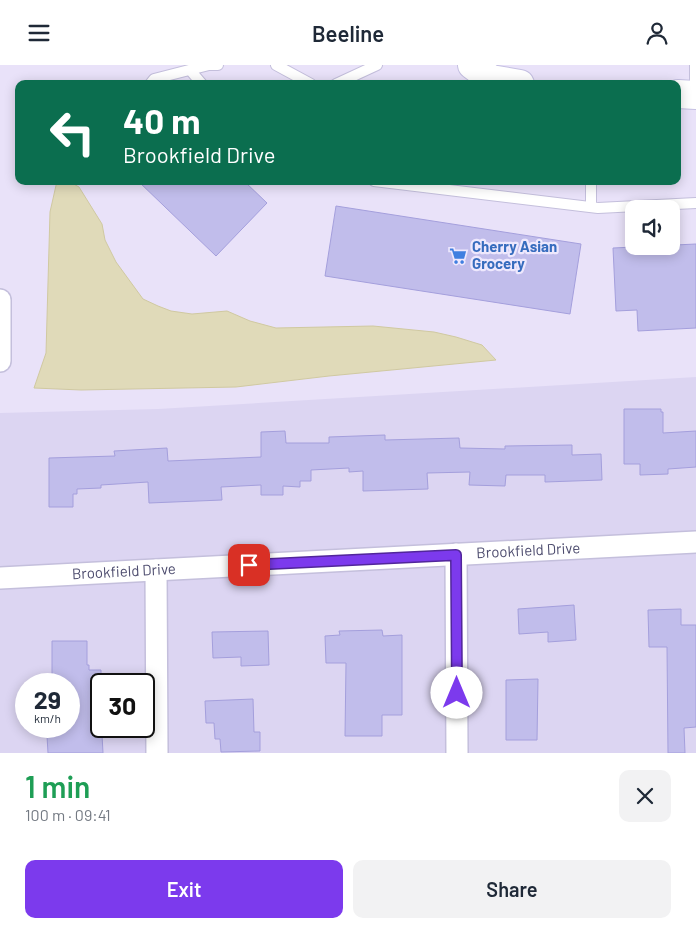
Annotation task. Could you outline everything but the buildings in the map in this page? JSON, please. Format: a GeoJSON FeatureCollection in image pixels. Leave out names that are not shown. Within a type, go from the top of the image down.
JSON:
{"type":"FeatureCollection","features":[{"type":"Feature","properties":{"kind":"street"},"geometry":{"type":"LineString","coordinates":[[472,65],[491,79],[497,80]]}},
{"type":"Feature","properties":{"kind":"street"},"geometry":{"type":"LineString","coordinates":[[0,300],[0,361]]}},
{"type":"Feature","properties":{"kind":"street","name":"Brookfield Drive"},"geometry":{"type":"LineString","coordinates":[[0,578],[696,542]]}},
{"type":"Feature","properties":{"kind":"street"},"geometry":{"type":"LineString","coordinates":[[456,555],[457,753]]}},
{"type":"Feature","properties":{"kind":"street"},"geometry":{"type":"LineString","coordinates":[[156,570],[157,753]]}},
{"type":"Feature","properties":{"kind":"lane"},"geometry":{"type":"LineString","coordinates":[[153,80],[209,65],[218,65]]}},
{"type":"Feature","properties":{"kind":"lane"},"geometry":{"type":"LineString","coordinates":[[276,65],[304,80]]}},
{"type":"Feature","properties":{"kind":"lane"},"geometry":{"type":"LineString","coordinates":[[345,80],[377,65]]}},
{"type":"Feature","properties":{"kind":"lane"},"geometry":{"type":"LineString","coordinates":[[689,95],[694,65]]}},
{"type":"Feature","properties":{"kind":"lane"},"geometry":{"type":"LineString","coordinates":[[190,70],[199,80]]}},
{"type":"Feature","properties":{"kind":"lane"},"geometry":{"type":"LineString","coordinates":[[407,185],[591,207],[696,203]]}},
{"type":"Feature","properties":{"kind":"lane"},"geometry":{"type":"LineString","coordinates":[[590,185],[591,207]]}},
{"type":"Feature","properties":{"kind":"shaded area"},"geometry":{"type":"Polygon","coordinates":[[[56,185],[75,185],[79,187],[102,224],[105,240],[116,262],[143,299],[171,311],[192,314],[227,311],[250,321],[276,328],[373,326],[434,332],[482,345],[496,360],[236,387],[81,390],[34,388],[46,353],[50,212],[56,185]]]}},
{"type":"Feature","properties":{"kind":"shaded area"},"geometry":{"type":"Polygon","coordinates":[[[696,377],[696,753],[0,753],[0,413],[158,409],[696,377]]]}},
{"type":"Feature","properties":{"kind":"place","name":"Cherry Asian Grocery"},"geometry":{"type":"Point","coordinates":[458,256]}},
{"type":"Feature","properties":{"kind":"route"},"geometry":{"type":"LineString","coordinates":[[249,565],[456,555],[457,693]]}}]}
